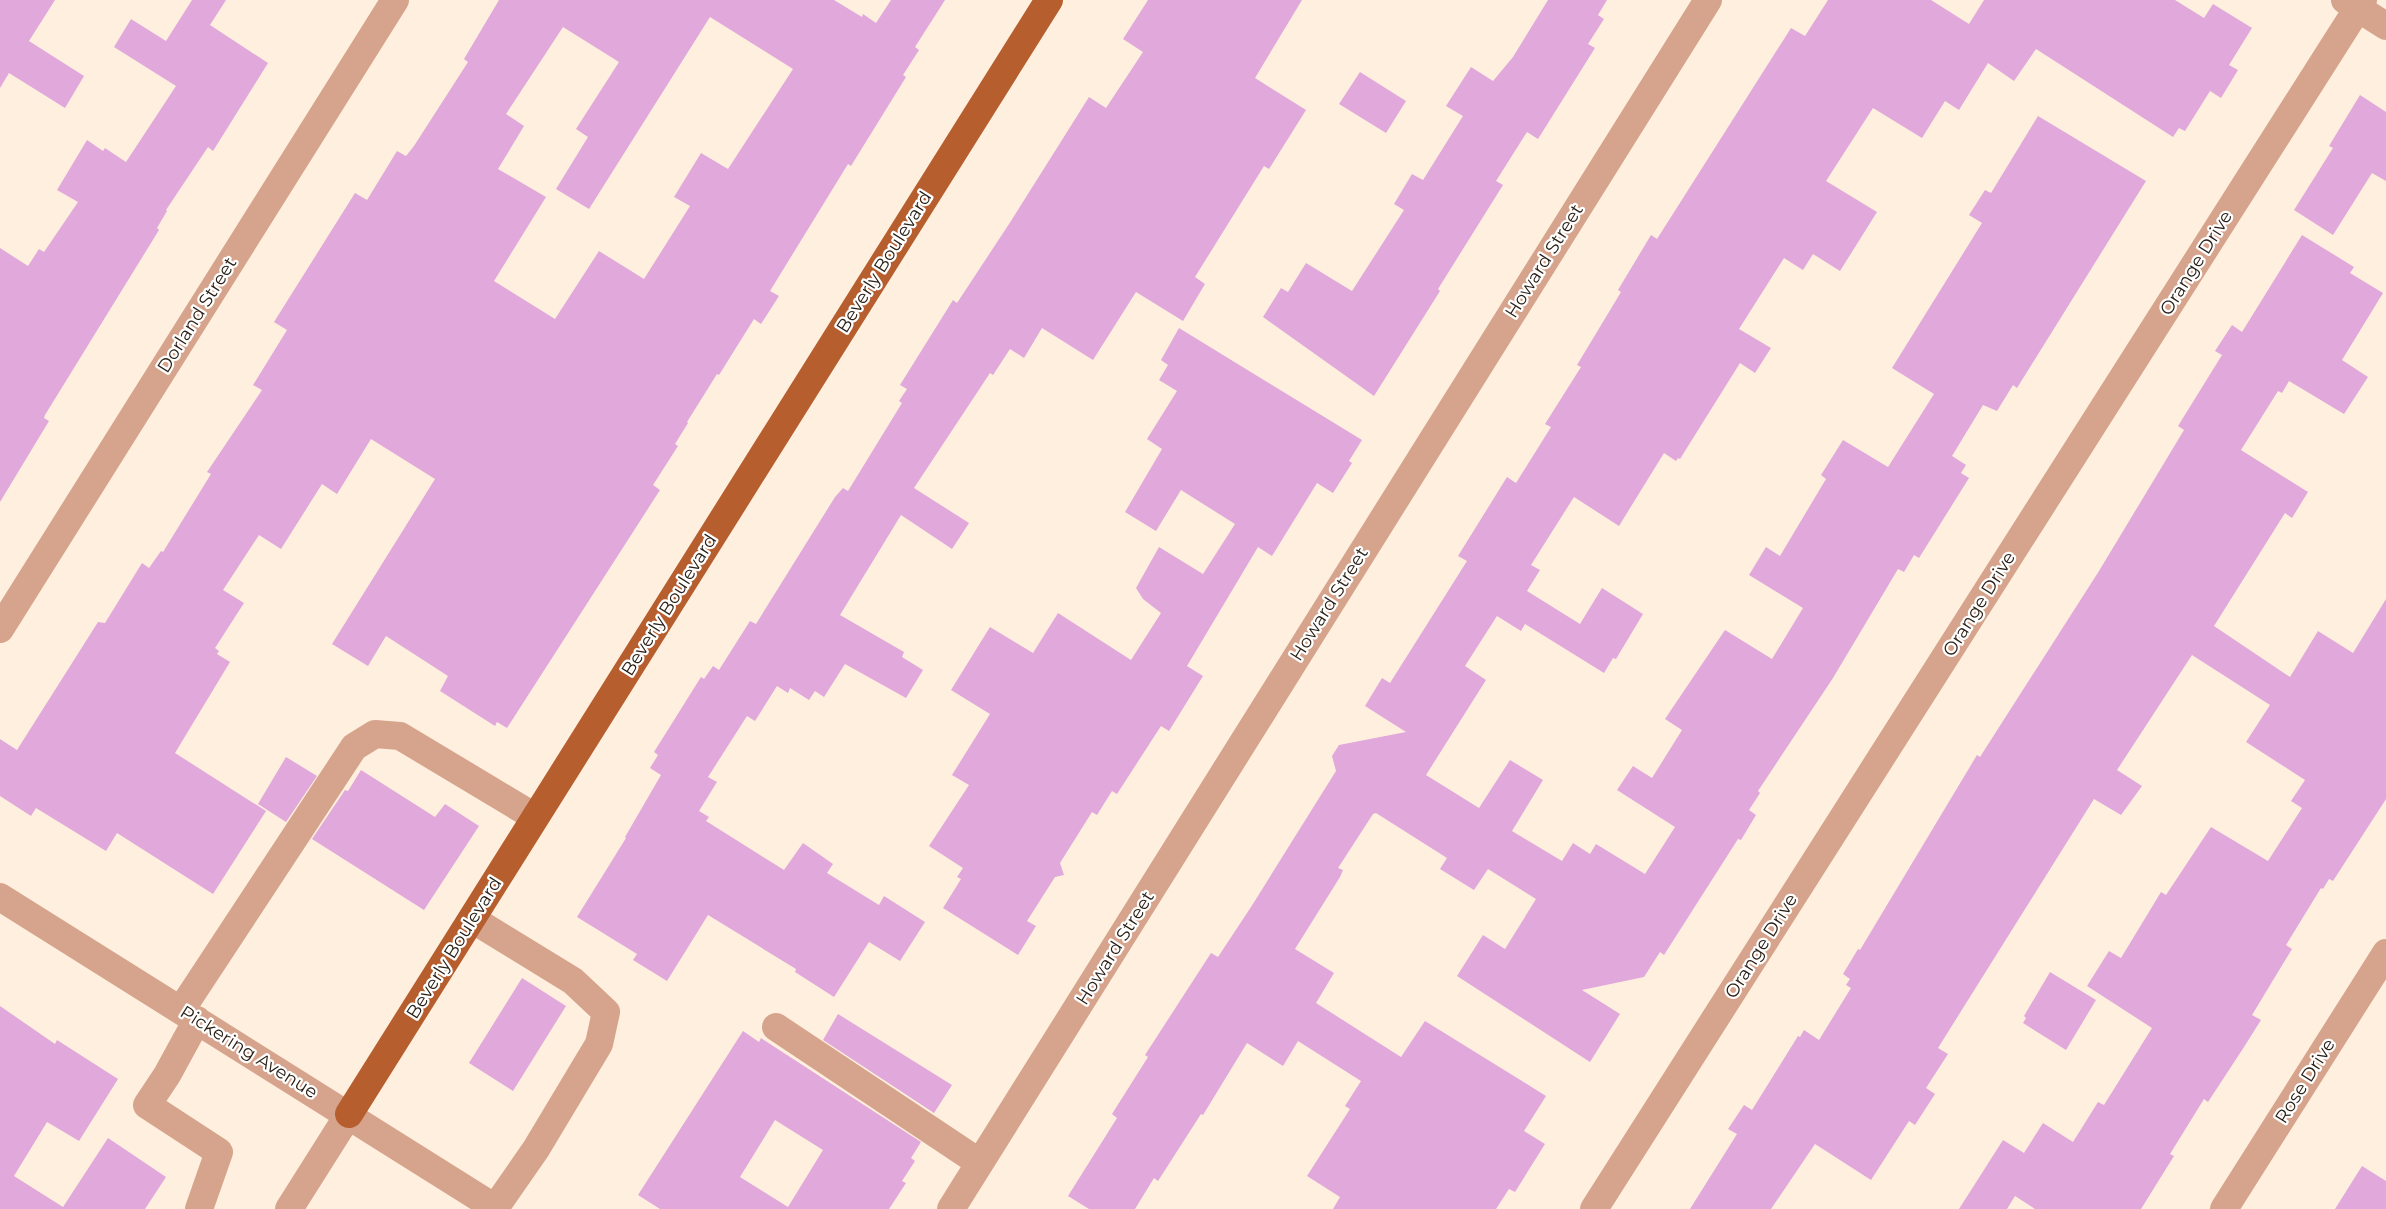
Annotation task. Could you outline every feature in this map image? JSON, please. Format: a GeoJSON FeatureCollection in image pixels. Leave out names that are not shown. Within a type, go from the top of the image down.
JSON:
{"type":"FeatureCollection","features":[{"type":"Feature","properties":{"kind":"main road","name":"Beverly Boulevard"},"geometry":{"type":"LineString","coordinates":[[349,1114],[1049,0]]}},
{"type":"Feature","properties":{"kind":"street","name":"Dorland Street"},"geometry":{"type":"LineString","coordinates":[[0,630],[395,0]]}},
{"type":"Feature","properties":{"kind":"street","name":"Howard Street"},"geometry":{"type":"LineString","coordinates":[[951,1209],[1708,0]]}},
{"type":"Feature","properties":{"kind":"street"},"geometry":{"type":"LineString","coordinates":[[2355,3],[2386,26]]}},
{"type":"Feature","properties":{"kind":"street","name":"Orange Drive"},"geometry":{"type":"LineString","coordinates":[[1594,1209],[2355,3]]}},
{"type":"Feature","properties":{"kind":"street"},"geometry":{"type":"LineString","coordinates":[[199,1209],[219,1152],[147,1105],[167,1075],[189,1015],[354,747],[375,734],[400,736],[535,817]]}},
{"type":"Feature","properties":{"kind":"street","name":"Pickering Avenue"},"geometry":{"type":"LineString","coordinates":[[0,897],[349,1114],[496,1208]]}},
{"type":"Feature","properties":{"kind":"street"},"geometry":{"type":"LineString","coordinates":[[472,919],[573,981],[606,1012],[599,1044],[536,1149],[496,1208]]}},
{"type":"Feature","properties":{"kind":"street","name":"Rose Drive"},"geometry":{"type":"LineString","coordinates":[[2224,1209],[2386,953]]}},
{"type":"Feature","properties":{"kind":"street"},"geometry":{"type":"LineString","coordinates":[[776,1027],[980,1162]]}},
{"type":"Feature","properties":{"kind":"street","name":"Beverly Boulevard"},"geometry":{"type":"LineString","coordinates":[[289,1209],[349,1114]]}},
{"type":"Feature","properties":{"kind":"building"},"geometry":{"type":"Polygon","coordinates":[[[0,0],[55,0],[29,41],[84,76],[65,108],[9,73],[0,88],[0,0]]]}},
{"type":"Feature","properties":{"kind":"building"},"geometry":{"type":"Polygon","coordinates":[[[192,0],[226,0],[210,25],[268,63],[213,151],[208,147],[166,210],[157,228],[159,230],[45,415],[44,418],[49,421],[0,502],[0,248],[28,266],[39,249],[44,252],[78,202],[57,190],[87,140],[103,151],[105,148],[126,162],[176,86],[114,47],[131,19],[166,41],[192,0]]]}},
{"type":"Feature","properties":{"kind":"building"},"geometry":{"type":"Polygon","coordinates":[[[499,0],[834,0],[862,17],[863,14],[876,23],[891,0],[945,0],[915,47],[919,50],[903,75],[906,77],[851,166],[848,164],[770,291],[779,296],[761,324],[754,319],[719,375],[717,374],[675,444],[678,446],[653,485],[660,490],[507,728],[497,722],[495,726],[440,691],[448,676],[386,636],[368,666],[332,644],[435,479],[371,439],[337,494],[322,484],[281,549],[259,535],[223,590],[244,603],[215,648],[219,651],[217,654],[230,662],[175,753],[266,811],[213,894],[117,833],[106,851],[36,808],[31,816],[0,796],[0,739],[17,750],[98,622],[105,623],[142,563],[149,568],[161,551],[163,552],[211,474],[207,472],[262,390],[253,385],[287,330],[274,322],[355,193],[367,200],[397,151],[406,156],[414,146],[468,62],[464,59],[499,0]],[[710,17],[589,209],[556,189],[588,137],[576,129],[619,62],[563,27],[506,114],[524,126],[498,169],[546,197],[494,281],[555,319],[599,251],[644,279],[690,206],[674,197],[701,153],[728,169],[793,69],[710,17]]]}},
{"type":"Feature","properties":{"kind":"building"},"geometry":{"type":"Polygon","coordinates":[[[1148,0],[1302,0],[1255,78],[1306,110],[1269,169],[1264,166],[1195,277],[1205,284],[1183,321],[1136,292],[1093,360],[1042,328],[1024,358],[1010,349],[993,375],[990,373],[914,488],[969,523],[952,549],[901,515],[840,615],[904,652],[902,657],[923,670],[906,698],[845,664],[824,697],[815,691],[809,700],[790,688],[788,693],[777,686],[755,721],[747,716],[708,777],[717,782],[699,811],[709,817],[706,821],[784,870],[803,843],[833,864],[827,873],[879,905],[884,896],[925,922],[900,961],[869,942],[834,997],[795,972],[796,969],[708,915],[667,981],[633,960],[637,954],[577,917],[626,838],[661,775],[650,768],[658,755],[654,752],[701,677],[704,679],[713,666],[719,670],[750,621],[756,624],[835,497],[843,488],[848,491],[902,403],[899,401],[907,389],[900,385],[953,300],[957,303],[1011,221],[1089,97],[1106,108],[1143,52],[1123,39],[1148,0]]]}},
{"type":"Feature","properties":{"kind":"building"},"geometry":{"type":"Polygon","coordinates":[[[1548,0],[1607,0],[1598,15],[1604,19],[1588,44],[1595,48],[1538,139],[1527,132],[1496,181],[1503,185],[1438,289],[1440,291],[1374,396],[1263,317],[1281,288],[1288,292],[1306,263],[1352,291],[1404,210],[1394,204],[1412,174],[1423,180],[1463,116],[1446,106],[1471,67],[1493,81],[1513,57],[1548,0]]]}},
{"type":"Feature","properties":{"kind":"building"},"geometry":{"type":"Polygon","coordinates":[[[1828,0],[1931,0],[1969,24],[1984,0],[2175,0],[2204,18],[2213,4],[2252,28],[2229,65],[2238,70],[2221,98],[2210,91],[2185,131],[2179,128],[2173,137],[2036,49],[2014,81],[1988,63],[1959,110],[1945,101],[1922,138],[1873,108],[1826,181],[1877,212],[1840,271],[1813,254],[1803,270],[1784,258],[1739,329],[1771,348],[1755,373],[1740,363],[1680,459],[1678,458],[1676,461],[1664,453],[1619,526],[1574,497],[1531,565],[1540,570],[1527,591],[1580,624],[1602,588],[1643,614],[1616,659],[1613,658],[1604,673],[1525,624],[1521,631],[1497,616],[1465,666],[1486,680],[1426,775],[1479,808],[1510,760],[1543,780],[1512,831],[1562,861],[1573,843],[1590,854],[1596,844],[1645,874],[1675,827],[1617,790],[1633,766],[1652,778],[1682,730],[1665,719],[1725,630],[1772,659],[1803,608],[1749,575],[1766,547],[1780,556],[1826,479],[1821,475],[1843,440],[1888,467],[1934,394],[1892,368],[1982,223],[1969,215],[1985,190],[1991,193],[2038,116],[2146,181],[2017,388],[2013,385],[1997,411],[1983,405],[1952,456],[1966,465],[1961,473],[1969,478],[1919,558],[1914,555],[1904,572],[1898,569],[1833,678],[1758,791],[1760,793],[1749,810],[1756,815],[1741,840],[1738,839],[1664,955],[1660,952],[1644,977],[1582,990],[1620,1014],[1590,1062],[1457,976],[1483,935],[1505,949],[1536,899],[1488,869],[1474,890],[1440,869],[1447,858],[1376,813],[1373,814],[1338,868],[1343,870],[1340,877],[1295,949],[1334,973],[1316,1003],[1401,1057],[1425,1021],[1546,1096],[1524,1131],[1545,1144],[1515,1192],[1509,1189],[1496,1209],[1333,1209],[1340,1197],[1307,1176],[1350,1109],[1345,1106],[1361,1081],[1298,1041],[1283,1066],[1247,1043],[1203,1115],[1201,1114],[1158,1181],[1154,1178],[1135,1209],[1089,1209],[1068,1196],[1117,1118],[1112,1114],[1148,1057],[1145,1055],[1211,953],[1218,957],[1336,771],[1332,756],[1339,745],[1406,732],[1365,706],[1382,678],[1390,683],[1467,561],[1458,556],[1507,477],[1516,483],[1551,427],[1545,424],[1581,367],[1577,365],[1621,292],[1618,290],[1651,235],[1657,239],[1791,28],[1805,36],[1828,0]]]}},
{"type":"Feature","properties":{"kind":"building"},"geometry":{"type":"Polygon","coordinates":[[[1360,72],[1406,101],[1386,133],[1339,104],[1360,72]]]}},
{"type":"Feature","properties":{"kind":"building"},"geometry":{"type":"Polygon","coordinates":[[[2360,95],[2386,112],[2386,181],[2372,173],[2333,235],[2294,210],[2333,148],[2329,146],[2360,95]]]}},
{"type":"Feature","properties":{"kind":"building"},"geometry":{"type":"Polygon","coordinates":[[[2302,235],[2354,267],[2350,273],[2383,293],[2342,360],[2368,377],[2344,414],[2289,381],[2282,393],[2278,391],[2241,450],[2308,492],[2292,518],[2285,513],[2214,626],[2290,677],[2318,631],[2353,653],[2386,599],[2386,799],[2333,881],[2329,879],[2323,889],[2321,888],[2286,945],[2292,949],[2252,1015],[2261,1020],[2208,1102],[2204,1099],[2170,1154],[2174,1156],[2141,1209],[2035,1209],[2015,1196],[2007,1209],[1959,1209],[2003,1140],[2024,1153],[2043,1123],[2073,1142],[2098,1102],[2104,1105],[2152,1028],[2087,986],[2109,951],[2121,958],[2161,892],[2166,895],[2211,827],[2268,861],[2302,808],[2291,801],[2305,780],[2246,742],[2270,705],[2192,655],[2117,770],[2142,786],[2121,815],[2094,799],[1938,1048],[1948,1054],[1926,1088],[1935,1094],[1915,1125],[1909,1121],[1871,1180],[1815,1144],[1771,1209],[1690,1209],[1737,1134],[1728,1129],[1744,1105],[1752,1110],[1798,1036],[1800,1037],[1804,1030],[1819,1040],[1851,988],[1846,985],[1850,979],[1843,974],[1858,949],[1860,950],[1977,755],[1980,757],[2099,571],[2184,430],[2178,426],[2222,355],[2215,351],[2232,325],[2242,332],[2302,235]]]}},
{"type":"Feature","properties":{"kind":"building"},"geometry":{"type":"Polygon","coordinates":[[[1179,328],[1362,440],[1349,461],[1352,463],[1333,493],[1317,483],[1272,556],[1258,547],[1187,666],[1203,676],[1169,731],[1161,726],[1117,794],[1112,791],[1097,815],[1092,812],[1060,863],[1064,875],[1055,877],[1027,921],[1036,926],[1018,955],[943,908],[961,879],[957,877],[963,868],[929,846],[969,785],[952,775],[990,714],[951,690],[990,627],[1033,653],[1058,613],[1131,660],[1161,613],[1143,599],[1136,588],[1159,547],[1203,574],[1235,524],[1181,490],[1156,531],[1125,512],[1162,449],[1147,439],[1177,391],[1159,380],[1168,365],[1161,360],[1179,328]]]}},
{"type":"Feature","properties":{"kind":"building"},"geometry":{"type":"Polygon","coordinates":[[[286,757],[317,776],[286,822],[258,804],[286,757]]]}},
{"type":"Feature","properties":{"kind":"building"},"geometry":{"type":"Polygon","coordinates":[[[361,770],[435,817],[445,804],[479,826],[424,910],[312,839],[345,790],[348,791],[361,770]]]}},
{"type":"Feature","properties":{"kind":"building"},"geometry":{"type":"Polygon","coordinates":[[[2050,972],[2096,1000],[2066,1050],[2023,1023],[2026,1018],[2024,1016],[2050,972]]]}},
{"type":"Feature","properties":{"kind":"building"},"geometry":{"type":"Polygon","coordinates":[[[522,978],[566,1006],[513,1091],[469,1063],[522,978]]]}},
{"type":"Feature","properties":{"kind":"building"},"geometry":{"type":"Polygon","coordinates":[[[0,1006],[55,1044],[57,1040],[118,1079],[79,1141],[47,1122],[14,1176],[63,1207],[108,1138],[166,1177],[145,1209],[0,1209],[0,1006]]]}},
{"type":"Feature","properties":{"kind":"building"},"geometry":{"type":"Polygon","coordinates":[[[838,1014],[952,1085],[934,1113],[823,1040],[838,1014]]]}},
{"type":"Feature","properties":{"kind":"building"},"geometry":{"type":"Polygon","coordinates":[[[743,1031],[759,1042],[761,1038],[921,1142],[911,1158],[915,1161],[902,1181],[906,1183],[889,1209],[660,1209],[638,1195],[743,1031]],[[775,1120],[740,1177],[788,1207],[823,1150],[775,1120]]]}},
{"type":"Feature","properties":{"kind":"building"},"geometry":{"type":"Polygon","coordinates":[[[2362,1166],[2386,1181],[2386,1209],[2335,1209],[2362,1166]]]}}]}
